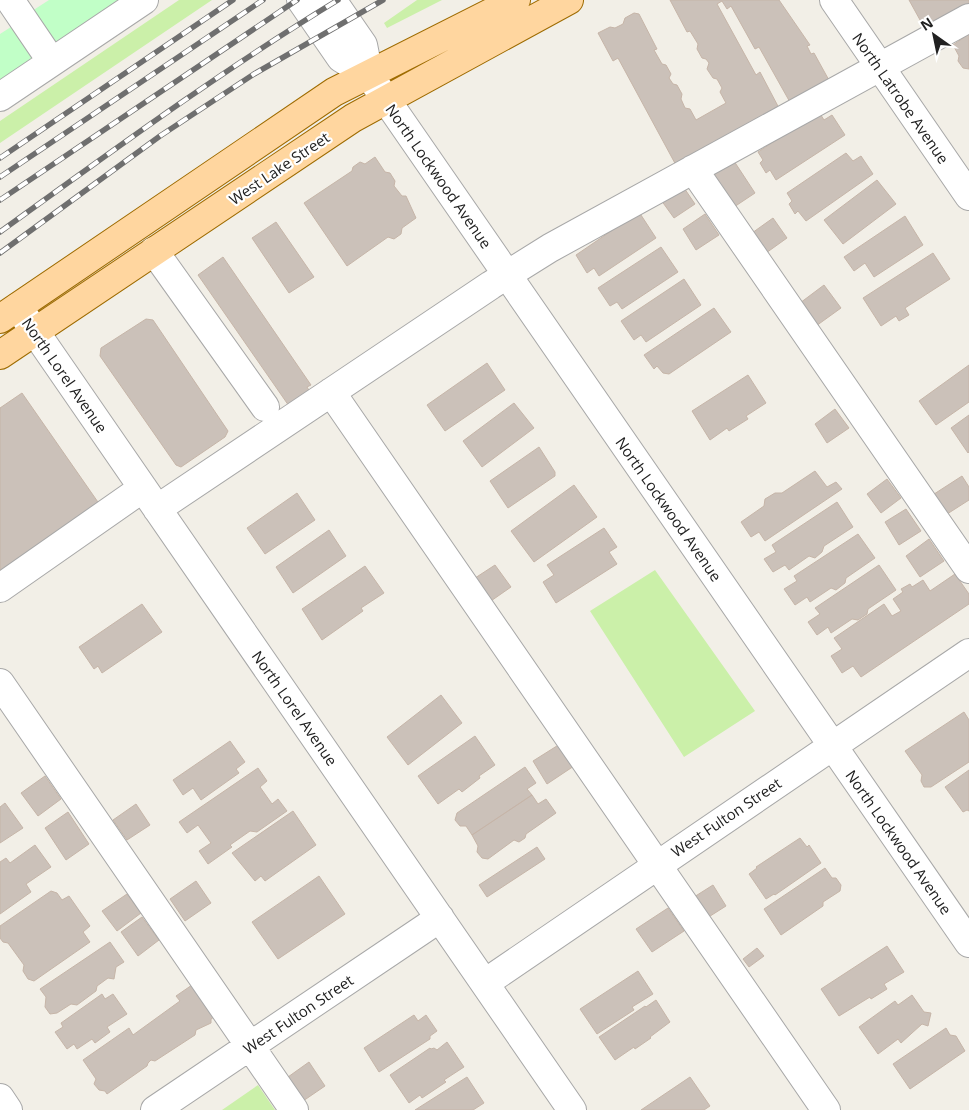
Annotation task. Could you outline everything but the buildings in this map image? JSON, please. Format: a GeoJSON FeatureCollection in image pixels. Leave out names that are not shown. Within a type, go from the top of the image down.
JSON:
{"type":"FeatureCollection","features":[{"type":"Feature","properties":{"kind":"main road"},"geometry":{"type":"LineString","coordinates":[[9,313],[334,92],[516,0]]}},
{"type":"Feature","properties":{"kind":"main road","name":"West Lake Street"},"geometry":{"type":"LineString","coordinates":[[0,355],[353,118],[569,0]]}},
{"type":"Feature","properties":{"kind":"street"},"geometry":{"type":"LineString","coordinates":[[10,0],[52,62]]}},
{"type":"Feature","properties":{"kind":"street"},"geometry":{"type":"LineString","coordinates":[[0,97],[144,0]]}},
{"type":"Feature","properties":{"kind":"street","name":"North Lockwood Avenue"},"geometry":{"type":"LineString","coordinates":[[302,0],[341,58],[369,75],[387,100],[969,944]]}},
{"type":"Feature","properties":{"kind":"street","name":"North Lockwood Avenue"},"geometry":{"type":"LineString","coordinates":[[332,0],[363,45],[369,75]]}},
{"type":"Feature","properties":{"kind":"street","name":"North Latrobe Avenue"},"geometry":{"type":"LineString","coordinates":[[834,0],[969,196]]}},
{"type":"Feature","properties":{"kind":"street"},"geometry":{"type":"LineString","coordinates":[[0,588],[331,392],[550,248],[969,18]]}},
{"type":"Feature","properties":{"kind":"street"},"geometry":{"type":"LineString","coordinates":[[694,169],[969,569]]}},
{"type":"Feature","properties":{"kind":"street"},"geometry":{"type":"LineString","coordinates":[[154,251],[265,407]]}},
{"type":"Feature","properties":{"kind":"street","name":"North Lorel Avenue"},"geometry":{"type":"LineString","coordinates":[[9,313],[35,331],[572,1110]]}},
{"type":"Feature","properties":{"kind":"street"},"geometry":{"type":"LineString","coordinates":[[331,392],[826,1110]]}},
{"type":"Feature","properties":{"kind":"street","name":"West Fulton Street"},"geometry":{"type":"LineString","coordinates":[[484,983],[969,653]]}},
{"type":"Feature","properties":{"kind":"street"},"geometry":{"type":"LineString","coordinates":[[0,683],[294,1110]]}},
{"type":"Feature","properties":{"kind":"street","name":"West Fulton Street"},"geometry":{"type":"LineString","coordinates":[[155,1110],[440,918]]}},
{"type":"Feature","properties":{"kind":"street"},"geometry":{"type":"LineString","coordinates":[[0,1098],[8,1110]]}},
{"type":"Feature","properties":{"kind":"green space"},"geometry":{"type":"Polygon","coordinates":[[[49,0],[122,0],[56,45],[32,11],[49,0]]]}},
{"type":"Feature","properties":{"kind":"green space"},"geometry":{"type":"Polygon","coordinates":[[[179,0],[212,0],[0,143],[0,121],[179,0]]]}},
{"type":"Feature","properties":{"kind":"green space"},"geometry":{"type":"Polygon","coordinates":[[[417,0],[442,0],[387,28],[384,23],[417,0]]]}},
{"type":"Feature","properties":{"kind":"green space"},"geometry":{"type":"Polygon","coordinates":[[[14,25],[37,60],[0,84],[0,34],[14,25]]]}},
{"type":"Feature","properties":{"kind":"green space"},"geometry":{"type":"Polygon","coordinates":[[[655,570],[755,711],[684,757],[590,611],[655,570]]]}},
{"type":"Feature","properties":{"kind":"green space"},"geometry":{"type":"Polygon","coordinates":[[[258,1085],[275,1110],[222,1110],[258,1085]]]}},
{"type":"Feature","properties":{"kind":"railway"},"geometry":{"type":"LineString","coordinates":[[0,158],[233,0]]}},
{"type":"Feature","properties":{"kind":"railway"},"geometry":{"type":"LineString","coordinates":[[0,177],[263,0]]}},
{"type":"Feature","properties":{"kind":"railway"},"geometry":{"type":"LineString","coordinates":[[0,200],[297,0]]}},
{"type":"Feature","properties":{"kind":"railway"},"geometry":{"type":"LineString","coordinates":[[0,232],[125,142],[251,55],[338,0]]}},
{"type":"Feature","properties":{"kind":"railway"},"geometry":{"type":"LineString","coordinates":[[0,253],[160,136],[254,74],[383,0]]}}]}
